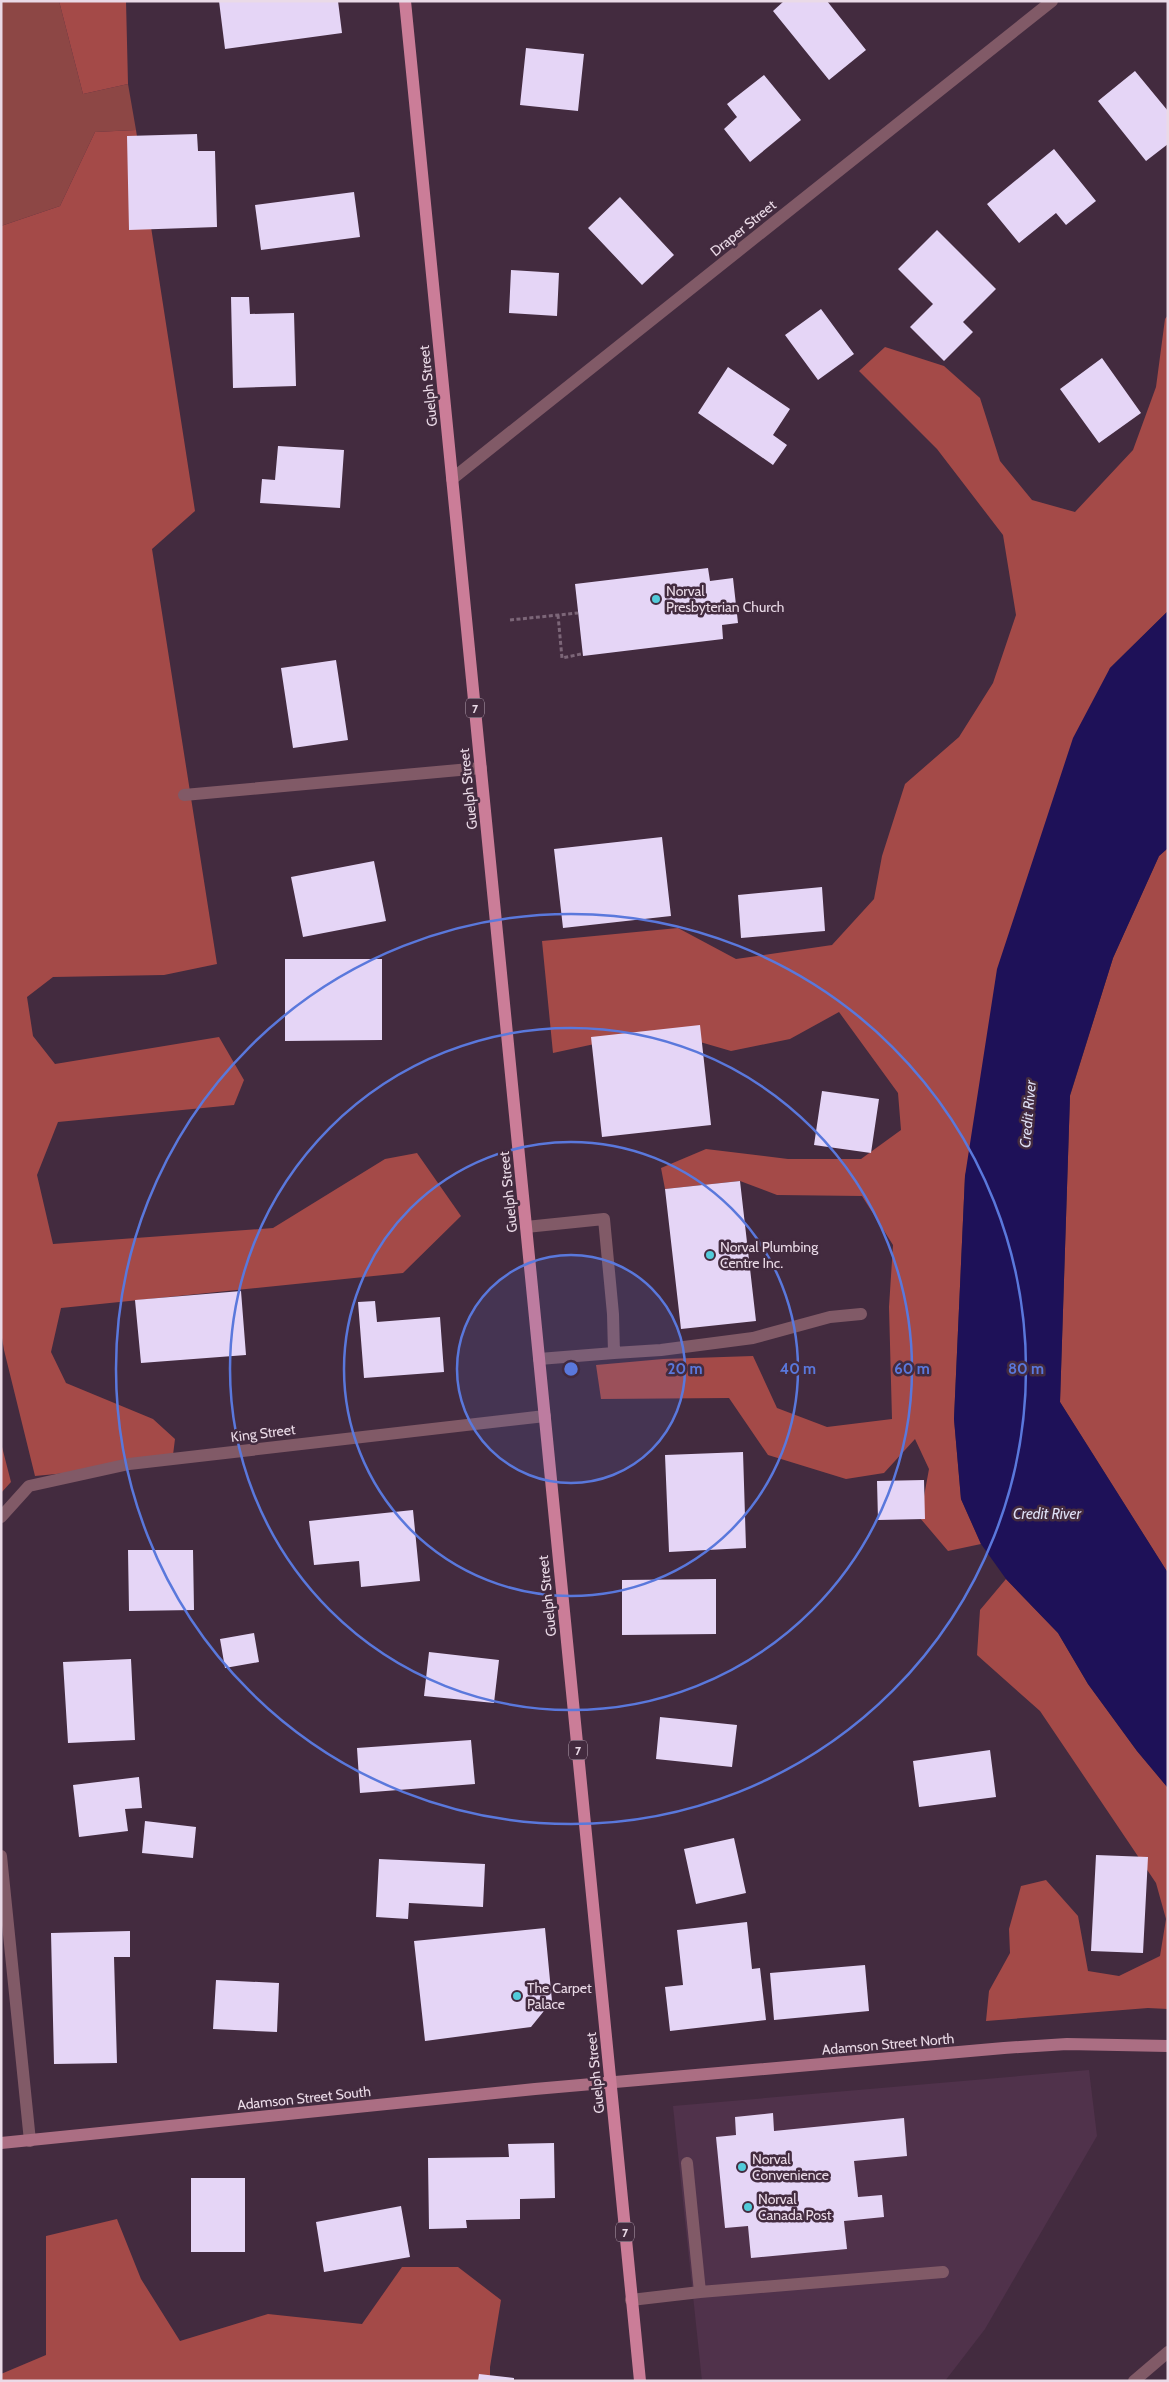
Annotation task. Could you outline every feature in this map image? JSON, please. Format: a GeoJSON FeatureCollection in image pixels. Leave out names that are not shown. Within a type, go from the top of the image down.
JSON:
{"type":"FeatureCollection","features":[{"type":"Feature","properties":{"kind":"main road","name":"Guelph Street"},"geometry":{"type":"LineString","coordinates":[[405,1],[640,2381]]}},
{"type":"Feature","properties":{"kind":"main road","name":"Adamson Street North"},"geometry":{"type":"LineString","coordinates":[[611,2084],[1067,2044],[1168,2046]]}},
{"type":"Feature","properties":{"kind":"main road","name":"Adamson Street South"},"geometry":{"type":"LineString","coordinates":[[1,2143],[535,2089],[611,2084]]}},
{"type":"Feature","properties":{"kind":"street","name":"Draper Street"},"geometry":{"type":"LineString","coordinates":[[452,479],[1052,1]]}},
{"type":"Feature","properties":{"kind":"street"},"geometry":{"type":"LineString","coordinates":[[184,795],[481,768]]}},
{"type":"Feature","properties":{"kind":"street"},"geometry":{"type":"LineString","coordinates":[[526,1227],[604,1218],[613,1314],[614,1353]]}},
{"type":"Feature","properties":{"kind":"street"},"geometry":{"type":"LineString","coordinates":[[539,1359],[661,1350],[753,1338],[830,1317],[860,1314]]}},
{"type":"Feature","properties":{"kind":"street","name":"King Street"},"geometry":{"type":"LineString","coordinates":[[1,1517],[29,1486],[129,1464],[544,1416]]}},
{"type":"Feature","properties":{"kind":"street"},"geometry":{"type":"LineString","coordinates":[[1,1856],[30,2140]]}},
{"type":"Feature","properties":{"kind":"street"},"geometry":{"type":"LineString","coordinates":[[687,2163],[700,2292]]}},
{"type":"Feature","properties":{"kind":"street"},"geometry":{"type":"LineString","coordinates":[[631,2300],[700,2292],[943,2272]]}},
{"type":"Feature","properties":{"kind":"street"},"geometry":{"type":"LineString","coordinates":[[1134,2381],[1168,2352]]}},
{"type":"Feature","properties":{"kind":"path"},"geometry":{"type":"LineString","coordinates":[[510,620],[578,613]]}},
{"type":"Feature","properties":{"kind":"path"},"geometry":{"type":"LineString","coordinates":[[558,615],[562,658],[581,654]]}},
{"type":"Feature","properties":{"kind":"shaded area"},"geometry":{"type":"Polygon","coordinates":[[[1,1],[59,1],[83,94],[128,84],[136,130],[95,132],[60,206],[1,226],[1,1]]]}},
{"type":"Feature","properties":{"kind":"shaded area"},"geometry":{"type":"Polygon","coordinates":[[[59,1],[126,1],[128,84],[83,94],[59,1]]]}},
{"type":"Feature","properties":{"kind":"shaded area"},"geometry":{"type":"Polygon","coordinates":[[[136,130],[195,511],[152,549],[217,964],[164,975],[53,977],[27,997],[33,1036],[55,1064],[219,1037],[244,1080],[234,1105],[58,1122],[37,1175],[53,1244],[273,1228],[385,1159],[417,1153],[461,1216],[403,1273],[61,1308],[51,1352],[66,1383],[153,1419],[175,1439],[172,1463],[35,1476],[1,1332],[1,226],[60,206],[95,132],[136,130]]]}},
{"type":"Feature","properties":{"kind":"shaded area"},"geometry":{"type":"Polygon","coordinates":[[[1168,315],[1168,611],[1110,668],[965,1176],[954,1419],[961,1499],[981,1544],[948,1551],[920,1518],[929,1469],[915,1439],[884,1473],[846,1479],[768,1455],[729,1398],[601,1399],[596,1365],[663,1359],[753,1356],[777,1408],[827,1427],[892,1419],[889,1307],[893,1245],[862,1196],[777,1195],[740,1181],[665,1189],[661,1168],[706,1149],[788,1159],[861,1159],[901,1130],[898,1093],[839,1012],[790,1039],[731,1051],[659,1030],[553,1053],[542,941],[678,928],[736,959],[832,945],[874,899],[882,856],[905,784],[959,737],[993,683],[1016,615],[1003,535],[937,449],[859,371],[885,347],[944,366],[980,398],[1000,461],[1032,500],[1075,512],[1133,450],[1156,387],[1165,319],[1168,315]]]}},
{"type":"Feature","properties":{"kind":"shaded area"},"geometry":{"type":"Polygon","coordinates":[[[1168,848],[1168,1573],[1060,1402],[1070,1096],[1113,958],[1159,856],[1168,848]]]}},
{"type":"Feature","properties":{"kind":"shaded area"},"geometry":{"type":"Polygon","coordinates":[[[1,1443],[11,1482],[1,1493],[1,1443]]]}},
{"type":"Feature","properties":{"kind":"shaded area"},"geometry":{"type":"Polygon","coordinates":[[[1006,1579],[1058,1633],[1088,1684],[1137,1751],[1168,1788],[1168,2009],[1148,2008],[986,2021],[989,1991],[1010,1953],[1009,1929],[1021,1886],[1046,1880],[1078,1916],[1088,1971],[1119,1976],[1160,1956],[1166,1919],[1156,1883],[1040,1711],[977,1655],[980,1610],[1006,1579]]]}},
{"type":"Feature","properties":{"kind":"shaded area"},"geometry":{"type":"Polygon","coordinates":[[[1089,2070],[1097,2136],[985,2329],[945,2381],[702,2381],[673,2106],[1089,2070]]]}},
{"type":"Feature","properties":{"kind":"shaded area"},"geometry":{"type":"Polygon","coordinates":[[[117,2219],[141,2279],[180,2341],[268,2314],[362,2324],[402,2267],[458,2267],[501,2300],[490,2367],[490,2381],[1,2381],[1,2374],[46,2355],[46,2236],[117,2219]]]}},
{"type":"Feature","properties":{"kind":"water","name":"Credit River"},"geometry":{"type":"Polygon","coordinates":[[[1168,611],[1168,848],[1159,856],[1113,958],[1070,1095],[1060,1402],[1168,1573],[1168,1788],[1137,1751],[1088,1684],[1058,1633],[1006,1579],[981,1544],[961,1499],[954,1419],[965,1176],[997,969],[1073,738],[1110,668],[1168,611]]]}},
{"type":"Feature","properties":{"kind":"building"},"geometry":{"type":"Polygon","coordinates":[[[219,1],[338,1],[342,33],[225,49],[219,1]]]}},
{"type":"Feature","properties":{"kind":"building"},"geometry":{"type":"Polygon","coordinates":[[[784,1],[827,1],[866,50],[829,80],[773,11],[784,1]]]}},
{"type":"Feature","properties":{"kind":"building"},"geometry":{"type":"Polygon","coordinates":[[[526,48],[584,54],[578,111],[520,105],[526,48]]]}},
{"type":"Feature","properties":{"kind":"building"},"geometry":{"type":"Polygon","coordinates":[[[1135,71],[1168,111],[1168,144],[1146,161],[1098,101],[1135,71]]]}},
{"type":"Feature","properties":{"kind":"building"},"geometry":{"type":"Polygon","coordinates":[[[764,75],[801,120],[750,162],[724,129],[737,117],[727,104],[764,75]]]}},
{"type":"Feature","properties":{"kind":"building"},"geometry":{"type":"Polygon","coordinates":[[[197,134],[198,151],[215,151],[217,227],[129,230],[127,136],[197,134]]]}},
{"type":"Feature","properties":{"kind":"building"},"geometry":{"type":"Polygon","coordinates":[[[1054,149],[1096,201],[1066,225],[1056,213],[1019,243],[987,204],[1054,149]]]}},
{"type":"Feature","properties":{"kind":"building"},"geometry":{"type":"Polygon","coordinates":[[[354,192],[360,237],[261,250],[255,205],[354,192]]]}},
{"type":"Feature","properties":{"kind":"building"},"geometry":{"type":"Polygon","coordinates":[[[620,197],[674,255],[642,285],[588,228],[620,197]]]}},
{"type":"Feature","properties":{"kind":"building"},"geometry":{"type":"Polygon","coordinates":[[[937,230],[996,289],[963,322],[973,332],[944,361],[910,327],[933,304],[898,269],[937,230]]]}},
{"type":"Feature","properties":{"kind":"building"},"geometry":{"type":"Polygon","coordinates":[[[511,270],[559,273],[557,316],[509,313],[511,270]]]}},
{"type":"Feature","properties":{"kind":"building"},"geometry":{"type":"Polygon","coordinates":[[[231,297],[249,297],[250,314],[294,313],[296,386],[233,388],[231,297]]]}},
{"type":"Feature","properties":{"kind":"building"},"geometry":{"type":"Polygon","coordinates":[[[821,309],[854,354],[818,380],[785,335],[821,309]]]}},
{"type":"Feature","properties":{"kind":"building"},"geometry":{"type":"Polygon","coordinates":[[[1102,358],[1141,413],[1099,443],[1060,389],[1102,358]]]}},
{"type":"Feature","properties":{"kind":"building"},"geometry":{"type":"Polygon","coordinates":[[[728,367],[790,409],[773,435],[787,445],[773,465],[698,413],[728,367]]]}},
{"type":"Feature","properties":{"kind":"building"},"geometry":{"type":"Polygon","coordinates":[[[278,446],[344,450],[340,508],[260,503],[262,479],[275,480],[278,446]]]}},
{"type":"Feature","properties":{"kind":"building","name":"Norval Presbyterian Church"},"geometry":{"type":"Polygon","coordinates":[[[708,568],[710,581],[733,578],[738,623],[722,625],[723,639],[583,656],[575,584],[708,568]]]}},
{"type":"Feature","properties":{"kind":"building"},"geometry":{"type":"Polygon","coordinates":[[[336,660],[348,740],[293,748],[281,668],[336,660]]]}},
{"type":"Feature","properties":{"kind":"building"},"geometry":{"type":"Polygon","coordinates":[[[662,837],[671,916],[563,928],[554,849],[662,837]]]}},
{"type":"Feature","properties":{"kind":"building"},"geometry":{"type":"Polygon","coordinates":[[[374,861],[386,921],[303,937],[291,877],[374,861]]]}},
{"type":"Feature","properties":{"kind":"building"},"geometry":{"type":"Polygon","coordinates":[[[822,887],[825,931],[741,938],[738,895],[822,887]]]}},
{"type":"Feature","properties":{"kind":"building"},"geometry":{"type":"Polygon","coordinates":[[[285,959],[382,959],[382,1040],[285,1041],[285,959]]]}},
{"type":"Feature","properties":{"kind":"building"},"geometry":{"type":"Polygon","coordinates":[[[700,1025],[711,1125],[602,1137],[591,1037],[700,1025]]]}},
{"type":"Feature","properties":{"kind":"building"},"geometry":{"type":"Polygon","coordinates":[[[822,1091],[879,1099],[871,1153],[814,1145],[822,1091]]]}},
{"type":"Feature","properties":{"kind":"building","name":"Norval Plumbing Centre Inc."},"geometry":{"type":"Polygon","coordinates":[[[740,1181],[756,1321],[681,1329],[665,1189],[740,1181]]]}},
{"type":"Feature","properties":{"kind":"building"},"geometry":{"type":"Polygon","coordinates":[[[241,1291],[246,1355],[141,1363],[135,1300],[241,1291]]]}},
{"type":"Feature","properties":{"kind":"building"},"geometry":{"type":"Polygon","coordinates":[[[375,1301],[377,1322],[440,1317],[444,1372],[364,1378],[358,1302],[375,1301]]]}},
{"type":"Feature","properties":{"kind":"building"},"geometry":{"type":"Polygon","coordinates":[[[743,1452],[746,1548],[669,1552],[665,1455],[743,1452]]]}},
{"type":"Feature","properties":{"kind":"building"},"geometry":{"type":"Polygon","coordinates":[[[924,1480],[925,1519],[878,1520],[877,1481],[924,1480]]]}},
{"type":"Feature","properties":{"kind":"building"},"geometry":{"type":"Polygon","coordinates":[[[413,1510],[420,1581],[361,1587],[359,1561],[314,1565],[309,1521],[413,1510]]]}},
{"type":"Feature","properties":{"kind":"building"},"geometry":{"type":"Polygon","coordinates":[[[128,1550],[193,1550],[194,1610],[129,1611],[128,1550]]]}},
{"type":"Feature","properties":{"kind":"building"},"geometry":{"type":"Polygon","coordinates":[[[716,1579],[716,1634],[622,1635],[622,1580],[716,1579]]]}},
{"type":"Feature","properties":{"kind":"building"},"geometry":{"type":"Polygon","coordinates":[[[254,1633],[259,1662],[225,1668],[220,1639],[254,1633]]]}},
{"type":"Feature","properties":{"kind":"building"},"geometry":{"type":"Polygon","coordinates":[[[429,1652],[499,1660],[494,1703],[424,1696],[429,1652]]]}},
{"type":"Feature","properties":{"kind":"building"},"geometry":{"type":"Polygon","coordinates":[[[131,1659],[135,1740],[68,1743],[63,1662],[131,1659]]]}},
{"type":"Feature","properties":{"kind":"building"},"geometry":{"type":"Polygon","coordinates":[[[660,1717],[737,1725],[732,1767],[656,1759],[660,1717]]]}},
{"type":"Feature","properties":{"kind":"building"},"geometry":{"type":"Polygon","coordinates":[[[471,1740],[475,1784],[360,1793],[357,1748],[471,1740]]]}},
{"type":"Feature","properties":{"kind":"building"},"geometry":{"type":"Polygon","coordinates":[[[990,1750],[996,1797],[919,1807],[913,1761],[990,1750]]]}},
{"type":"Feature","properties":{"kind":"building"},"geometry":{"type":"Polygon","coordinates":[[[139,1777],[142,1808],[125,1809],[128,1831],[79,1837],[73,1785],[139,1777]]]}},
{"type":"Feature","properties":{"kind":"building"},"geometry":{"type":"Polygon","coordinates":[[[145,1821],[196,1827],[193,1858],[142,1853],[145,1821]]]}},
{"type":"Feature","properties":{"kind":"building"},"geometry":{"type":"Polygon","coordinates":[[[734,1838],[746,1893],[696,1904],[684,1849],[734,1838]]]}},
{"type":"Feature","properties":{"kind":"building"},"geometry":{"type":"Polygon","coordinates":[[[1096,1855],[1148,1857],[1143,1953],[1091,1951],[1096,1855]]]}},
{"type":"Feature","properties":{"kind":"building"},"geometry":{"type":"Polygon","coordinates":[[[379,1859],[485,1864],[483,1907],[409,1903],[408,1919],[376,1917],[379,1859]]]}},
{"type":"Feature","properties":{"kind":"building"},"geometry":{"type":"Polygon","coordinates":[[[747,1922],[752,1969],[760,1968],[766,2020],[670,2031],[665,1987],[683,1985],[677,1930],[747,1922]]]}},
{"type":"Feature","properties":{"kind":"building"},"geometry":{"type":"Polygon","coordinates":[[[545,1928],[552,2001],[531,2027],[425,2041],[414,1941],[545,1928]]]}},
{"type":"Feature","properties":{"kind":"building"},"geometry":{"type":"Polygon","coordinates":[[[130,1931],[130,1957],[114,1957],[117,2063],[54,2064],[51,1933],[130,1931]]]}},
{"type":"Feature","properties":{"kind":"building"},"geometry":{"type":"Polygon","coordinates":[[[865,1965],[869,2011],[774,2020],[770,1973],[865,1965]]]}},
{"type":"Feature","properties":{"kind":"building"},"geometry":{"type":"Polygon","coordinates":[[[216,1980],[279,1983],[277,2032],[213,2029],[216,1980]]]}},
{"type":"Feature","properties":{"kind":"building"},"geometry":{"type":"Polygon","coordinates":[[[773,2113],[774,2131],[904,2118],[907,2156],[854,2161],[858,2197],[882,2195],[884,2217],[844,2221],[847,2249],[751,2258],[748,2226],[725,2228],[716,2137],[736,2135],[735,2117],[773,2113]]]}},
{"type":"Feature","properties":{"kind":"building"},"geometry":{"type":"Polygon","coordinates":[[[554,2143],[555,2198],[520,2199],[520,2219],[466,2220],[467,2228],[429,2229],[428,2158],[509,2157],[508,2144],[554,2143]]]}},
{"type":"Feature","properties":{"kind":"building"},"geometry":{"type":"Polygon","coordinates":[[[191,2178],[245,2178],[245,2252],[191,2252],[191,2178]]]}},
{"type":"Feature","properties":{"kind":"building"},"geometry":{"type":"Polygon","coordinates":[[[401,2206],[410,2257],[324,2272],[316,2222],[401,2206]]]}},
{"type":"Feature","properties":{"kind":"building"},"geometry":{"type":"Polygon","coordinates":[[[479,2374],[514,2378],[514,2381],[478,2381],[479,2374]]]}},
{"type":"Feature","properties":{"kind":"place","name":"Norval Presbyterian Church"},"geometry":{"type":"Point","coordinates":[656,599]}},
{"type":"Feature","properties":{"kind":"place","name":"Norval Plumbing Centre Inc."},"geometry":{"type":"Point","coordinates":[710,1255]}},
{"type":"Feature","properties":{"kind":"place","name":"The Carpet Palace"},"geometry":{"type":"Point","coordinates":[517,1996]}},
{"type":"Feature","properties":{"kind":"place","name":"Norval Convenience"},"geometry":{"type":"Point","coordinates":[742,2167]}},
{"type":"Feature","properties":{"kind":"place","name":"Norval Canada Post"},"geometry":{"type":"Point","coordinates":[748,2207]}}]}
